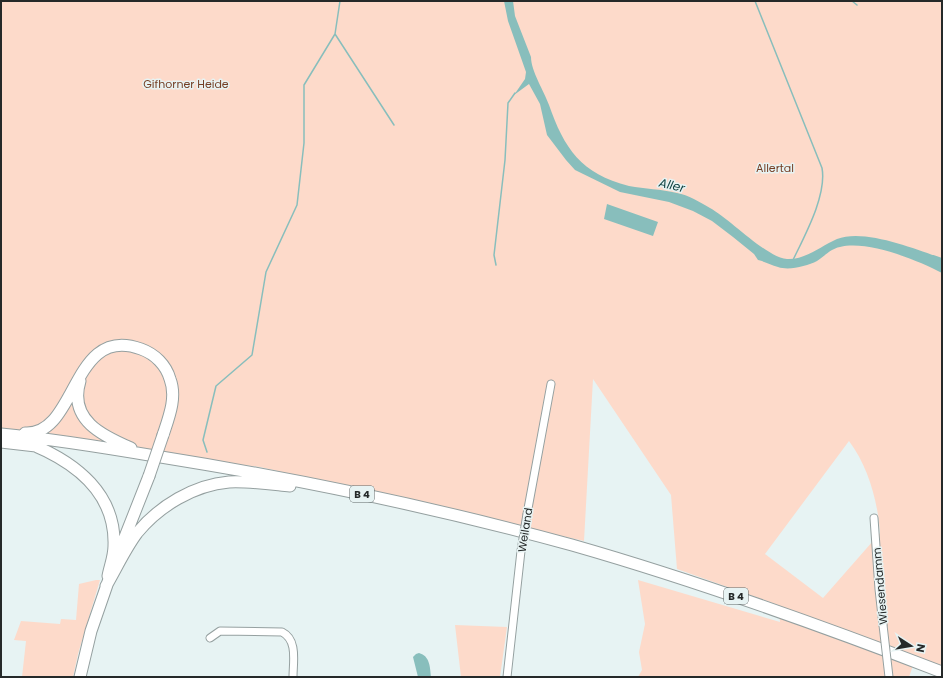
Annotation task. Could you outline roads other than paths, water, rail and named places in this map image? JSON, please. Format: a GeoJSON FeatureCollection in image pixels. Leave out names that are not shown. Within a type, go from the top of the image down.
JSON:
{"type":"FeatureCollection","features":[{"type":"Feature","properties":{"kind":"highway"},"geometry":{"type":"LineString","coordinates":[[3,437],[37,432],[50,425],[60,412],[84,369],[96,356],[106,350],[117,347],[135,347],[146,351],[156,358],[168,373],[173,391],[171,411],[164,435],[106,586],[91,631],[80,677]]}},
{"type":"Feature","properties":{"kind":"highway"},"geometry":{"type":"LineString","coordinates":[[84,369],[78,395],[80,407],[85,419],[100,434],[144,454]]}},
{"type":"Feature","properties":{"kind":"highway","name":"B 4"},"geometry":{"type":"LineString","coordinates":[[3,437],[33,446],[149,461],[290,486],[381,505],[572,552],[793,621],[942,677]]}},
{"type":"Feature","properties":{"kind":"highway","name":"B 4"},"geometry":{"type":"LineString","coordinates":[[3,437],[144,454],[231,468],[382,498],[573,546],[687,580],[795,616],[942,672]]}},
{"type":"Feature","properties":{"kind":"highway"},"geometry":{"type":"LineString","coordinates":[[33,446],[56,455],[73,466],[91,483],[106,506],[113,533],[114,547],[106,586]]}},
{"type":"Feature","properties":{"kind":"highway"},"geometry":{"type":"LineString","coordinates":[[106,586],[137,533],[155,516],[177,500],[211,485],[229,482],[290,486]]}},
{"type":"Feature","properties":{"kind":"street","name":"Weiland"},"geometry":{"type":"LineString","coordinates":[[506,677],[521,551],[551,384]]}},
{"type":"Feature","properties":{"kind":"street","name":"Wiesendamm"},"geometry":{"type":"LineString","coordinates":[[874,518],[879,588],[889,677]]}},
{"type":"Feature","properties":{"kind":"street"},"geometry":{"type":"LineString","coordinates":[[210,638],[220,631],[282,632],[288,635],[293,645],[292,677]]}},
{"type":"Feature","properties":{"kind":"water"},"geometry":{"type":"Polygon","coordinates":[[[504,1],[513,1],[515,16],[531,57],[533,68],[561,134],[577,157],[598,174],[612,181],[629,186],[671,192],[690,197],[718,213],[759,245],[779,257],[794,259],[807,255],[837,239],[848,236],[861,236],[890,241],[942,258],[942,273],[919,262],[892,252],[864,246],[836,248],[817,261],[808,265],[793,268],[778,267],[758,260],[754,254],[712,221],[693,211],[669,202],[620,192],[575,170],[547,135],[540,104],[529,84],[514,95],[525,79],[526,72],[508,21],[504,1]]]}},
{"type":"Feature","properties":{"kind":"water"},"geometry":{"type":"Polygon","coordinates":[[[607,204],[658,222],[653,236],[604,219],[607,204]]]}},
{"type":"Feature","properties":{"kind":"water"},"geometry":{"type":"Polygon","coordinates":[[[419,653],[423,654],[427,659],[430,666],[431,677],[418,677],[413,657],[419,653]]]}},
{"type":"Feature","properties":{"kind":"waterway"},"geometry":{"type":"LineString","coordinates":[[207,452],[203,440],[216,386],[252,355],[266,272],[297,205],[304,143],[304,85],[335,34],[340,1]]}},
{"type":"Feature","properties":{"kind":"waterway"},"geometry":{"type":"LineString","coordinates":[[755,1],[822,168],[823,179],[814,215],[793,260]]}},
{"type":"Feature","properties":{"kind":"waterway"},"geometry":{"type":"LineString","coordinates":[[852,1],[857,5]]}},
{"type":"Feature","properties":{"kind":"waterway"},"geometry":{"type":"LineString","coordinates":[[335,34],[394,125]]}},
{"type":"Feature","properties":{"kind":"waterway"},"geometry":{"type":"LineString","coordinates":[[496,265],[494,255],[505,160],[508,103],[515,93]]}},
{"type":"Feature","properties":{"kind":"park label","name":"Gifhorner Heide"},"geometry":{"type":"Point","coordinates":[186,84]}},
{"type":"Feature","properties":{"kind":"park label","name":"Allertal"},"geometry":{"type":"Point","coordinates":[775,168]}},
{"type":"Feature","properties":{"kind":"water label","name":"Aller"},"geometry":{"type":"Point","coordinates":[672,185]}}]}
